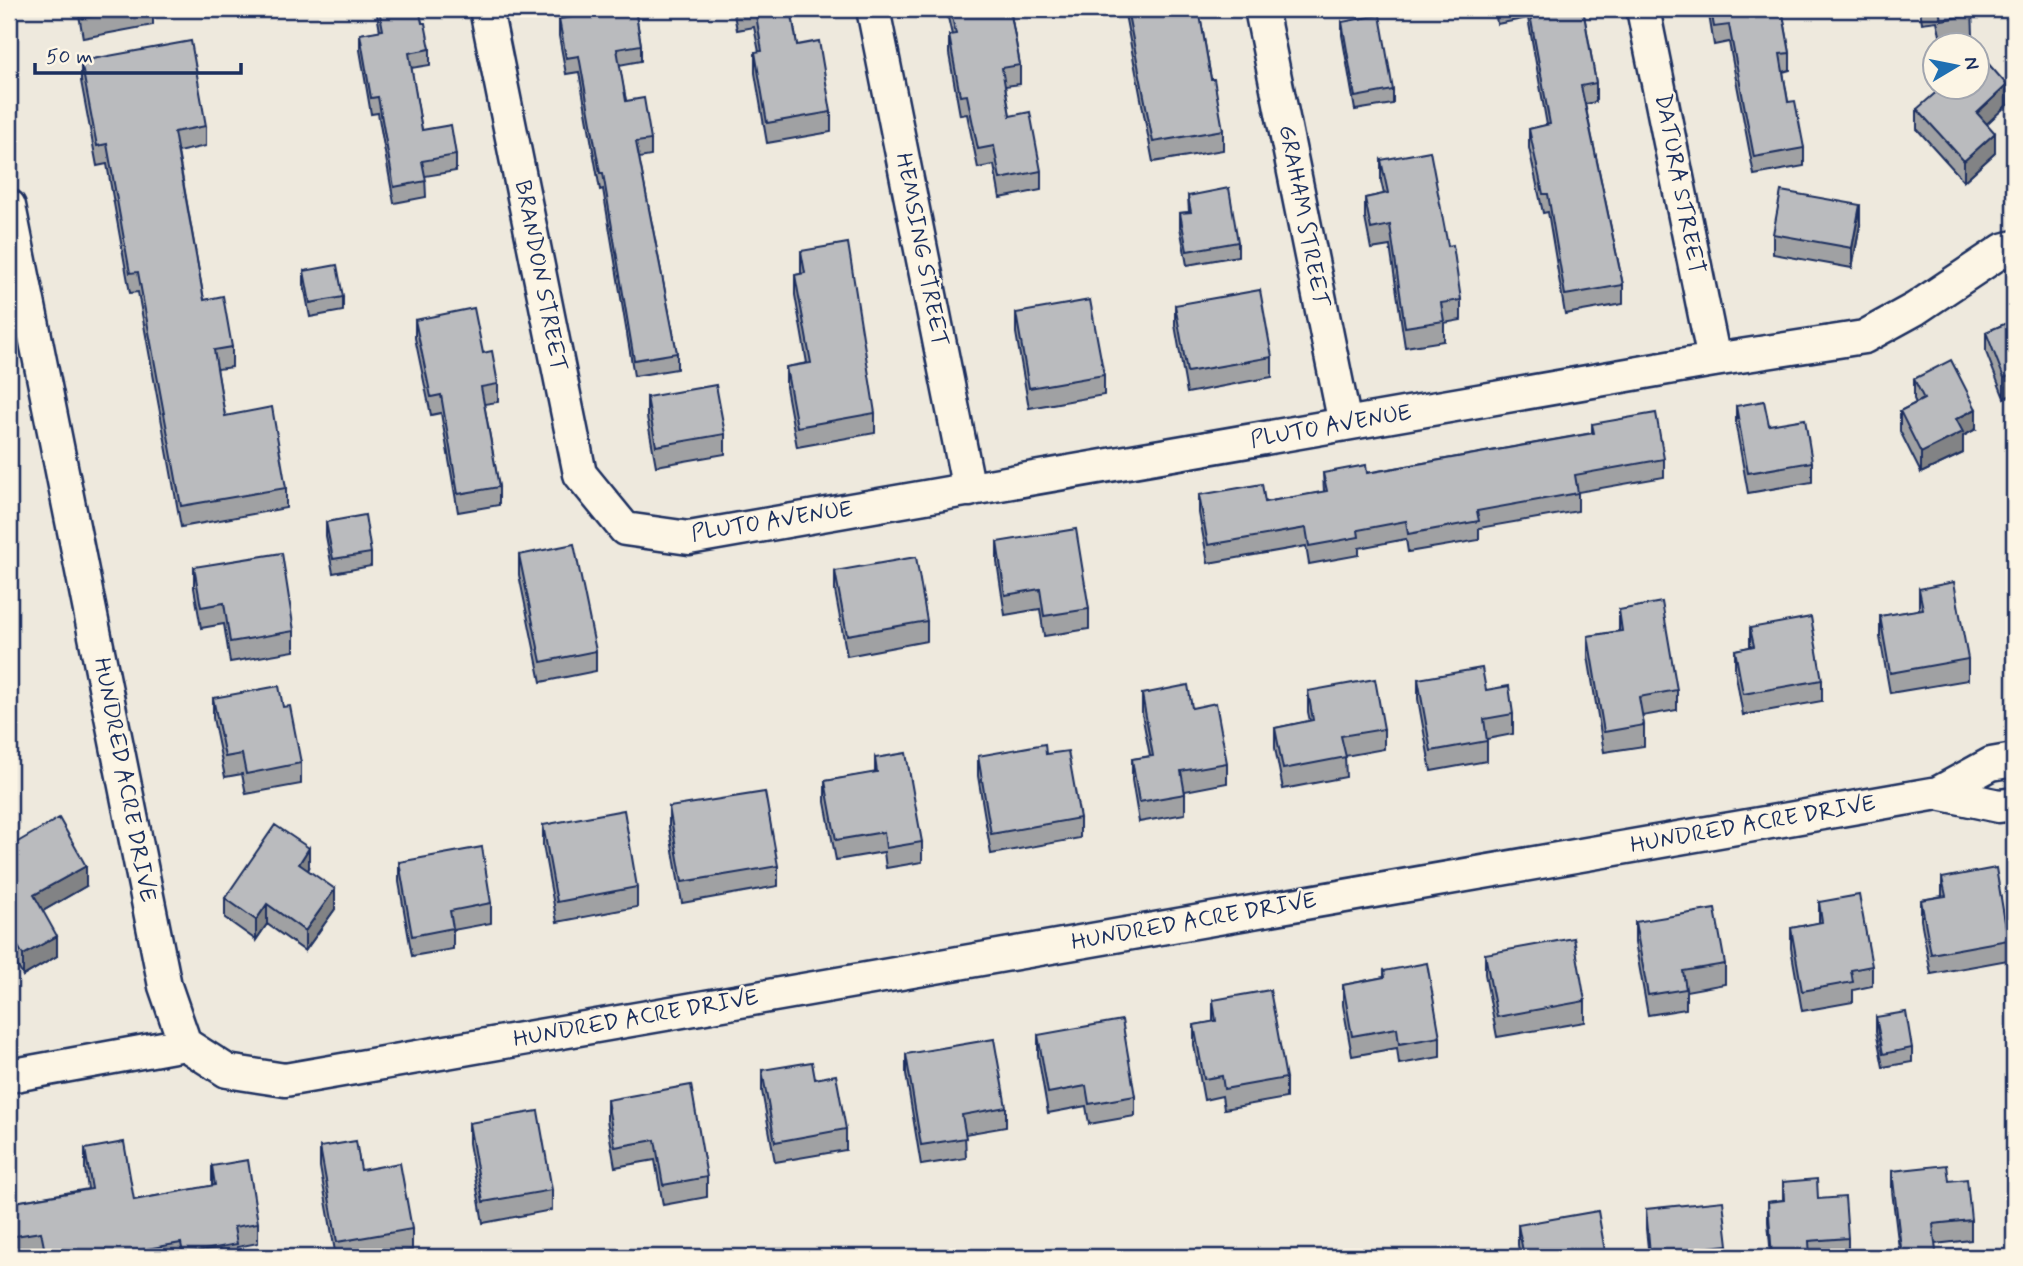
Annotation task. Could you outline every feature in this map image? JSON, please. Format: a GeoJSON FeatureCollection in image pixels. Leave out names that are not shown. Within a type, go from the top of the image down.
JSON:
{"type":"FeatureCollection","features":[{"type":"Feature","properties":{"kind":"street","name":"BRANDON STREET"},"geometry":{"type":"LineString","coordinates":[[486,9],[580,474],[625,528]]}},
{"type":"Feature","properties":{"kind":"street","name":"HEMSING STREET"},"geometry":{"type":"LineString","coordinates":[[873,9],[969,491]]}},
{"type":"Feature","properties":{"kind":"street","name":"GRAHAM STREET"},"geometry":{"type":"LineString","coordinates":[[1261,9],[1345,424]]}},
{"type":"Feature","properties":{"kind":"street","name":"DATURA STREET"},"geometry":{"type":"LineString","coordinates":[[1643,9],[1714,360]]}},
{"type":"Feature","properties":{"kind":"street","name":"HUNDRED ACRE DRIVE"},"geometry":{"type":"LineString","coordinates":[[9,206],[166,986],[186,1044],[227,1071],[285,1080],[1938,793],[1991,764],[2014,760]]}},
{"type":"Feature","properties":{"kind":"street","name":"PLUTO AVENUE"},"geometry":{"type":"LineString","coordinates":[[625,528],[689,538],[1714,360],[1864,337],[1915,309],[2003,250],[2014,247]]}},
{"type":"Feature","properties":{"kind":"street","name":"HUNDRED ACRE DRIVE"},"geometry":{"type":"LineString","coordinates":[[1938,793],[1999,806],[2014,804]]}},
{"type":"Feature","properties":{"kind":"street"},"geometry":{"type":"LineString","coordinates":[[9,1076],[186,1044]]}},
{"type":"Feature","properties":{"kind":"building"},"geometry":{"type":"Polygon","coordinates":[[[82,9],[132,9],[83,18],[82,9]]]}},
{"type":"Feature","properties":{"kind":"building"},"geometry":{"type":"Polygon","coordinates":[[[379,9],[419,9],[430,49],[409,53],[422,130],[451,125],[456,155],[422,161],[426,181],[394,187],[378,97],[371,98],[360,34],[383,30],[379,9]]]}},
{"type":"Feature","properties":{"kind":"building"},"geometry":{"type":"Polygon","coordinates":[[[579,9],[635,9],[641,45],[617,49],[626,101],[644,98],[651,140],[636,142],[677,353],[634,360],[603,173],[600,173],[579,56],[566,58],[559,19],[580,16],[579,9]]]}},
{"type":"Feature","properties":{"kind":"building"},"geometry":{"type":"Polygon","coordinates":[[[755,9],[791,9],[797,45],[819,41],[831,112],[767,123],[755,52],[762,51],[755,9]]]}},
{"type":"Feature","properties":{"kind":"building"},"geometry":{"type":"Polygon","coordinates":[[[950,9],[1010,9],[1020,65],[1002,68],[1010,116],[1030,112],[1041,171],[1000,179],[994,146],[978,149],[967,95],[960,96],[949,35],[956,34],[950,9]]]}},
{"type":"Feature","properties":{"kind":"building"},"geometry":{"type":"Polygon","coordinates":[[[1127,9],[1199,9],[1223,130],[1153,142],[1127,9]]]}},
{"type":"Feature","properties":{"kind":"building"},"geometry":{"type":"Polygon","coordinates":[[[1529,9],[1583,9],[1596,83],[1581,86],[1623,285],[1565,295],[1548,194],[1543,194],[1529,129],[1550,124],[1529,9]]]}},
{"type":"Feature","properties":{"kind":"building"},"geometry":{"type":"Polygon","coordinates":[[[1711,9],[1782,9],[1790,53],[1780,54],[1788,102],[1795,101],[1804,148],[1754,157],[1729,25],[1714,27],[1711,9]]]}},
{"type":"Feature","properties":{"kind":"building"},"geometry":{"type":"Polygon","coordinates":[[[1939,9],[1972,9],[1973,15],[1941,20],[1939,9]]]}},
{"type":"Feature","properties":{"kind":"building"},"geometry":{"type":"Polygon","coordinates":[[[1380,15],[1393,90],[1355,97],[1342,22],[1380,15]]]}},
{"type":"Feature","properties":{"kind":"building"},"geometry":{"type":"Polygon","coordinates":[[[191,41],[206,126],[174,132],[204,300],[223,296],[232,347],[214,350],[225,416],[272,407],[286,488],[181,506],[138,272],[130,273],[107,144],[97,146],[81,61],[191,41]]]}},
{"type":"Feature","properties":{"kind":"building"},"geometry":{"type":"Polygon","coordinates":[[[1992,68],[2007,85],[1992,99],[1992,68]]]}},
{"type":"Feature","properties":{"kind":"building"},"geometry":{"type":"Polygon","coordinates":[[[1925,102],[1989,102],[1977,113],[1995,133],[1964,161],[1917,109],[1925,102]]]}},
{"type":"Feature","properties":{"kind":"building"},"geometry":{"type":"Polygon","coordinates":[[[1430,151],[1448,246],[1453,245],[1461,300],[1441,303],[1444,321],[1405,327],[1390,225],[1371,229],[1365,198],[1388,193],[1381,160],[1430,151]]]}},
{"type":"Feature","properties":{"kind":"building"},"geometry":{"type":"Polygon","coordinates":[[[1229,188],[1238,242],[1187,251],[1180,213],[1191,212],[1188,196],[1229,188]]]}},
{"type":"Feature","properties":{"kind":"building"},"geometry":{"type":"Polygon","coordinates":[[[1781,191],[1860,205],[1852,248],[1773,234],[1781,191]]]}},
{"type":"Feature","properties":{"kind":"building"},"geometry":{"type":"Polygon","coordinates":[[[848,243],[875,413],[797,427],[786,367],[811,363],[795,275],[805,273],[801,251],[848,243]]]}},
{"type":"Feature","properties":{"kind":"building"},"geometry":{"type":"Polygon","coordinates":[[[337,265],[343,297],[310,303],[304,271],[337,265]]]}},
{"type":"Feature","properties":{"kind":"building"},"geometry":{"type":"Polygon","coordinates":[[[1260,290],[1272,357],[1187,372],[1175,305],[1260,290]]]}},
{"type":"Feature","properties":{"kind":"building"},"geometry":{"type":"Polygon","coordinates":[[[1090,300],[1104,375],[1029,388],[1016,313],[1090,300]]]}},
{"type":"Feature","properties":{"kind":"building"},"geometry":{"type":"Polygon","coordinates":[[[474,308],[483,353],[492,351],[498,384],[481,387],[499,487],[458,494],[441,395],[431,397],[415,320],[474,308]]]}},
{"type":"Feature","properties":{"kind":"building"},"geometry":{"type":"Polygon","coordinates":[[[2014,320],[2014,374],[2004,378],[1986,332],[2014,320]]]}},
{"type":"Feature","properties":{"kind":"building"},"geometry":{"type":"Polygon","coordinates":[[[1951,360],[1976,409],[1956,419],[1963,432],[1921,453],[1900,411],[1924,399],[1914,379],[1951,360]]]}},
{"type":"Feature","properties":{"kind":"building"},"geometry":{"type":"Polygon","coordinates":[[[716,385],[725,434],[656,446],[647,397],[716,385]]]}},
{"type":"Feature","properties":{"kind":"building"},"geometry":{"type":"Polygon","coordinates":[[[1764,401],[1769,425],[1805,419],[1812,462],[1748,473],[1736,406],[1764,401]]]}},
{"type":"Feature","properties":{"kind":"building"},"geometry":{"type":"Polygon","coordinates":[[[1656,413],[1664,459],[1575,475],[1578,493],[1477,511],[1479,521],[1408,534],[1406,521],[1358,530],[1359,537],[1309,546],[1306,528],[1208,545],[1199,495],[1262,484],[1265,502],[1327,491],[1323,473],[1366,465],[1367,473],[1594,433],[1592,424],[1656,413]]]}},
{"type":"Feature","properties":{"kind":"building"},"geometry":{"type":"Polygon","coordinates":[[[365,515],[371,553],[333,559],[326,522],[365,515]]]}},
{"type":"Feature","properties":{"kind":"building"},"geometry":{"type":"Polygon","coordinates":[[[1076,529],[1089,609],[1044,616],[1040,589],[1005,595],[997,542],[1076,529]]]}},
{"type":"Feature","properties":{"kind":"building"},"geometry":{"type":"Polygon","coordinates":[[[574,544],[596,651],[541,662],[519,555],[574,544]]]}},
{"type":"Feature","properties":{"kind":"building"},"geometry":{"type":"Polygon","coordinates":[[[282,553],[294,631],[230,642],[224,603],[201,607],[194,567],[282,553]]]}},
{"type":"Feature","properties":{"kind":"building"},"geometry":{"type":"Polygon","coordinates":[[[916,557],[927,621],[847,635],[835,571],[916,557]]]}},
{"type":"Feature","properties":{"kind":"building"},"geometry":{"type":"Polygon","coordinates":[[[1954,582],[1968,659],[1890,673],[1880,616],[1923,609],[1919,589],[1954,582]]]}},
{"type":"Feature","properties":{"kind":"building"},"geometry":{"type":"Polygon","coordinates":[[[1662,602],[1677,690],[1639,697],[1644,725],[1604,732],[1588,636],[1622,631],[1619,610],[1662,602]]]}},
{"type":"Feature","properties":{"kind":"building"},"geometry":{"type":"Polygon","coordinates":[[[1811,617],[1822,680],[1743,694],[1735,650],[1754,646],[1750,628],[1811,617]]]}},
{"type":"Feature","properties":{"kind":"building"},"geometry":{"type":"Polygon","coordinates":[[[1482,668],[1486,690],[1509,686],[1513,714],[1484,719],[1487,741],[1431,751],[1418,679],[1482,668]]]}},
{"type":"Feature","properties":{"kind":"building"},"geometry":{"type":"Polygon","coordinates":[[[1375,679],[1384,729],[1341,736],[1346,757],[1283,769],[1275,728],[1313,720],[1308,691],[1375,679]]]}},
{"type":"Feature","properties":{"kind":"building"},"geometry":{"type":"Polygon","coordinates":[[[1188,685],[1192,708],[1216,703],[1227,763],[1181,771],[1185,794],[1139,802],[1132,759],[1153,756],[1142,694],[1188,685]]]}},
{"type":"Feature","properties":{"kind":"building"},"geometry":{"type":"Polygon","coordinates":[[[279,686],[283,707],[290,706],[301,763],[246,774],[242,754],[225,757],[213,698],[279,686]]]}},
{"type":"Feature","properties":{"kind":"building"},"geometry":{"type":"Polygon","coordinates":[[[1045,744],[1046,754],[1068,751],[1080,818],[991,834],[978,756],[1045,744]]]}},
{"type":"Feature","properties":{"kind":"building"},"geometry":{"type":"Polygon","coordinates":[[[906,753],[922,842],[886,848],[884,832],[836,840],[825,781],[877,772],[875,758],[906,753]]]}},
{"type":"Feature","properties":{"kind":"building"},"geometry":{"type":"Polygon","coordinates":[[[765,792],[778,866],[682,882],[669,807],[765,792]]]}},
{"type":"Feature","properties":{"kind":"building"},"geometry":{"type":"Polygon","coordinates":[[[624,810],[637,887],[557,902],[543,825],[624,810]]]}},
{"type":"Feature","properties":{"kind":"building"},"geometry":{"type":"Polygon","coordinates":[[[59,818],[86,866],[34,895],[57,936],[23,955],[9,931],[9,847],[59,818]]]}},
{"type":"Feature","properties":{"kind":"building"},"geometry":{"type":"Polygon","coordinates":[[[275,825],[309,848],[299,864],[335,889],[305,931],[267,904],[256,920],[225,898],[275,825]]]}},
{"type":"Feature","properties":{"kind":"building"},"geometry":{"type":"Polygon","coordinates":[[[482,847],[491,903],[450,911],[453,928],[412,936],[399,862],[482,847]]]}},
{"type":"Feature","properties":{"kind":"building"},"geometry":{"type":"Polygon","coordinates":[[[1996,868],[2008,940],[1931,954],[1921,900],[1946,896],[1942,878],[1996,868]]]}},
{"type":"Feature","properties":{"kind":"building"},"geometry":{"type":"Polygon","coordinates":[[[1859,895],[1872,966],[1851,970],[1853,982],[1802,991],[1791,928],[1822,922],[1819,902],[1859,895]]]}},
{"type":"Feature","properties":{"kind":"building"},"geometry":{"type":"Polygon","coordinates":[[[1715,909],[1725,964],[1683,971],[1686,989],[1648,995],[1635,922],[1715,909]]]}},
{"type":"Feature","properties":{"kind":"building"},"geometry":{"type":"Polygon","coordinates":[[[1574,938],[1585,1001],[1497,1017],[1485,954],[1574,938]]]}},
{"type":"Feature","properties":{"kind":"building"},"geometry":{"type":"Polygon","coordinates":[[[1427,963],[1440,1037],[1399,1044],[1397,1028],[1352,1036],[1343,985],[1385,977],[1384,971],[1427,963]]]}},
{"type":"Feature","properties":{"kind":"building"},"geometry":{"type":"Polygon","coordinates":[[[1270,990],[1286,1078],[1224,1089],[1222,1076],[1204,1079],[1194,1025],[1216,1021],[1213,1000],[1270,990]]]}},
{"type":"Feature","properties":{"kind":"building"},"geometry":{"type":"Polygon","coordinates":[[[1906,1012],[1912,1048],[1883,1054],[1876,1017],[1906,1012]]]}},
{"type":"Feature","properties":{"kind":"building"},"geometry":{"type":"Polygon","coordinates":[[[1122,1020],[1135,1096],[1089,1104],[1086,1086],[1048,1093],[1038,1035],[1122,1020]]]}},
{"type":"Feature","properties":{"kind":"building"},"geometry":{"type":"Polygon","coordinates":[[[994,1039],[1006,1107],[962,1115],[966,1138],[921,1145],[906,1054],[994,1039]]]}},
{"type":"Feature","properties":{"kind":"building"},"geometry":{"type":"Polygon","coordinates":[[[812,1062],[815,1079],[836,1075],[846,1129],[775,1142],[762,1070],[812,1062]]]}},
{"type":"Feature","properties":{"kind":"building"},"geometry":{"type":"Polygon","coordinates":[[[691,1085],[707,1177],[663,1185],[655,1140],[615,1147],[607,1100],[691,1085]]]}},
{"type":"Feature","properties":{"kind":"building"},"geometry":{"type":"Polygon","coordinates":[[[538,1111],[552,1190],[483,1202],[469,1123],[538,1111]]]}},
{"type":"Feature","properties":{"kind":"building"},"geometry":{"type":"Polygon","coordinates":[[[356,1141],[361,1170],[400,1163],[412,1229],[337,1242],[320,1147],[356,1141]]]}},
{"type":"Feature","properties":{"kind":"building"},"geometry":{"type":"Polygon","coordinates":[[[124,1142],[134,1200],[215,1185],[212,1166],[248,1160],[258,1223],[234,1227],[237,1244],[183,1254],[181,1243],[102,1257],[46,1257],[41,1232],[9,1237],[9,1203],[92,1189],[85,1149],[124,1142]]]}},
{"type":"Feature","properties":{"kind":"building"},"geometry":{"type":"Polygon","coordinates":[[[1947,1165],[1949,1181],[1967,1179],[1971,1220],[1933,1224],[1936,1252],[1902,1256],[1892,1171],[1947,1165]]]}},
{"type":"Feature","properties":{"kind":"building"},"geometry":{"type":"Polygon","coordinates":[[[1817,1179],[1818,1199],[1845,1197],[1848,1238],[1809,1241],[1810,1257],[1772,1257],[1768,1202],[1784,1200],[1783,1182],[1817,1179]]]}},
{"type":"Feature","properties":{"kind":"building"},"geometry":{"type":"Polygon","coordinates":[[[1723,1201],[1728,1245],[1650,1253],[1646,1209],[1723,1201]]]}},
{"type":"Feature","properties":{"kind":"building"},"geometry":{"type":"Polygon","coordinates":[[[1598,1211],[1606,1257],[1524,1257],[1518,1225],[1598,1211]]]}}]}
